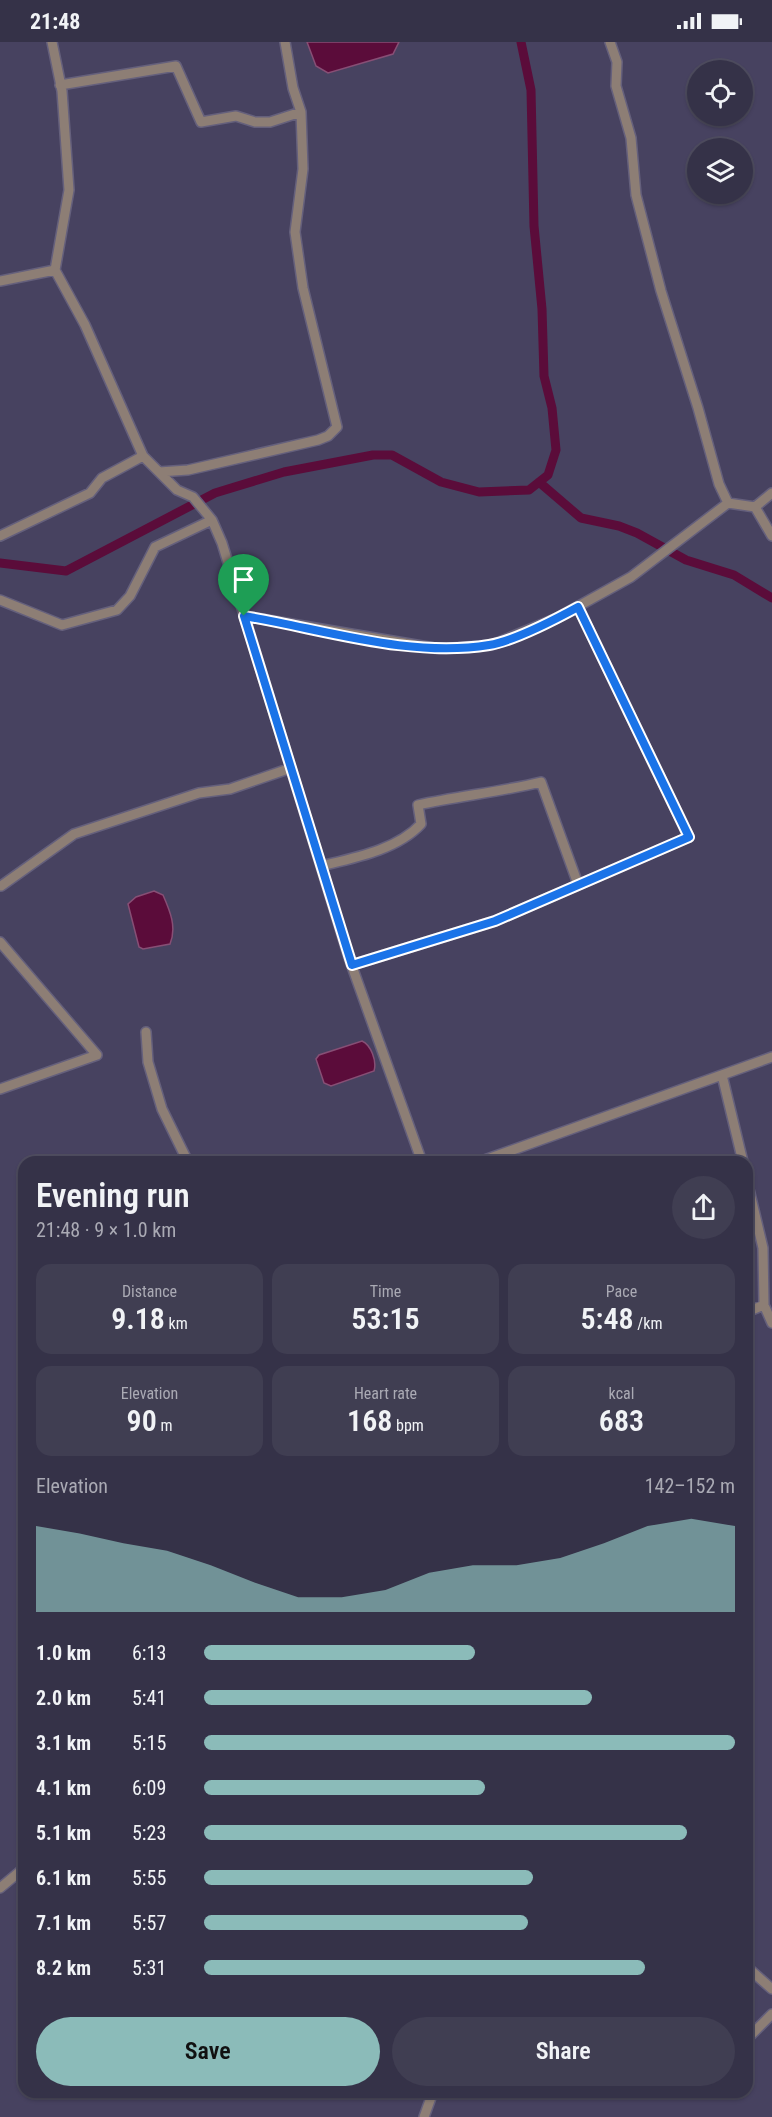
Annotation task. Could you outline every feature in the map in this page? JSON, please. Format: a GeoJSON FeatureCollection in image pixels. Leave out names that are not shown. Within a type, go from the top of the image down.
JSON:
{"type":"FeatureCollection","features":[{"type":"Feature","properties":{"kind":"street"},"geometry":{"type":"LineString","coordinates":[[52,42],[60,85],[69,190],[55,270],[85,325],[143,456],[177,490],[193,497],[212,520],[352,965],[421,1156]]}},
{"type":"Feature","properties":{"kind":"street"},"geometry":{"type":"LineString","coordinates":[[159,472],[188,470],[318,440],[328,436],[337,427],[303,288],[295,232],[303,169],[301,112],[293,88],[285,42]]}},
{"type":"Feature","properties":{"kind":"street"},"geometry":{"type":"LineString","coordinates":[[609,42],[617,62],[616,86],[631,138],[636,195],[661,291],[719,484],[728,503]]}},
{"type":"Feature","properties":{"kind":"street"},"geometry":{"type":"LineString","coordinates":[[60,85],[176,66],[201,122],[236,116],[255,122],[270,122],[301,112]]}},
{"type":"Feature","properties":{"kind":"street"},"geometry":{"type":"LineString","coordinates":[[0,281],[55,270]]}},
{"type":"Feature","properties":{"kind":"street"},"geometry":{"type":"LineString","coordinates":[[0,536],[90,493],[102,478],[143,456]]}},
{"type":"Feature","properties":{"kind":"street"},"geometry":{"type":"LineString","coordinates":[[244,616],[440,650],[492,645],[557,618],[631,577],[728,503],[755,507],[772,493]]}},
{"type":"Feature","properties":{"kind":"street"},"geometry":{"type":"LineString","coordinates":[[755,507],[772,536]]}},
{"type":"Feature","properties":{"kind":"street"},"geometry":{"type":"LineString","coordinates":[[0,600],[63,625],[117,610],[130,596],[155,547],[212,520]]}},
{"type":"Feature","properties":{"kind":"street"},"geometry":{"type":"LineString","coordinates":[[352,965],[495,921],[689,837],[578,607]]}},
{"type":"Feature","properties":{"kind":"street"},"geometry":{"type":"LineString","coordinates":[[0,886],[74,834],[199,793],[230,789],[291,768]]}},
{"type":"Feature","properties":{"kind":"street"},"geometry":{"type":"LineString","coordinates":[[321,866],[354,858],[400,840],[421,824],[418,805],[477,792],[501,792],[541,782],[578,884]]}},
{"type":"Feature","properties":{"kind":"street"},"geometry":{"type":"LineString","coordinates":[[0,942],[97,1055],[0,1089]]}},
{"type":"Feature","properties":{"kind":"street"},"geometry":{"type":"LineString","coordinates":[[146,1032],[148,1062],[162,1108],[185,1156]]}},
{"type":"Feature","properties":{"kind":"street"},"geometry":{"type":"LineString","coordinates":[[496,1156],[772,1057]]}},
{"type":"Feature","properties":{"kind":"street"},"geometry":{"type":"LineString","coordinates":[[722,1075],[742,1156]]}},
{"type":"Feature","properties":{"kind":"street"},"geometry":{"type":"LineString","coordinates":[[753,1206],[763,1248],[764,1305],[772,1323]]}},
{"type":"Feature","properties":{"kind":"street"},"geometry":{"type":"LineString","coordinates":[[753,1310],[764,1305]]}},
{"type":"Feature","properties":{"kind":"street"},"geometry":{"type":"LineString","coordinates":[[0,1888],[18,1873]]}},
{"type":"Feature","properties":{"kind":"street"},"geometry":{"type":"LineString","coordinates":[[753,1972],[772,1989]]}},
{"type":"Feature","properties":{"kind":"street"},"geometry":{"type":"LineString","coordinates":[[753,2034],[772,2014]]}},
{"type":"Feature","properties":{"kind":"street"},"geometry":{"type":"LineString","coordinates":[[424,2117],[431,2098]]}},
{"type":"Feature","properties":{"kind":"shaded area"},"geometry":{"type":"Polygon","coordinates":[[[307,42],[399,42],[393,54],[328,73],[316,66],[307,42]]]}},
{"type":"Feature","properties":{"kind":"shaded area"},"geometry":{"type":"Polygon","coordinates":[[[154,891],[163,895],[168,907],[173,925],[172,938],[170,944],[143,949],[139,947],[128,904],[136,897],[154,891]]]}},
{"type":"Feature","properties":{"kind":"shaded area"},"geometry":{"type":"Polygon","coordinates":[[[362,1041],[372,1054],[375,1063],[374,1071],[331,1086],[324,1083],[316,1059],[319,1055],[362,1041]]]}},
{"type":"Feature","properties":{"kind":"waterway"},"geometry":{"type":"LineString","coordinates":[[0,563],[66,571],[215,493],[284,472],[373,455],[392,455],[441,482],[479,492],[529,490],[548,475],[556,450],[552,408],[544,376],[542,309],[534,226],[531,90],[521,42]]}},
{"type":"Feature","properties":{"kind":"waterway"},"geometry":{"type":"LineString","coordinates":[[539,482],[581,518],[619,526],[637,533],[686,560],[734,575],[772,598]]}},
{"type":"Feature","properties":{"kind":"route"},"geometry":{"type":"LineString","coordinates":[[578,607],[689,837],[495,921],[352,965],[244,616],[440,650],[492,645],[578,607]]}}]}
